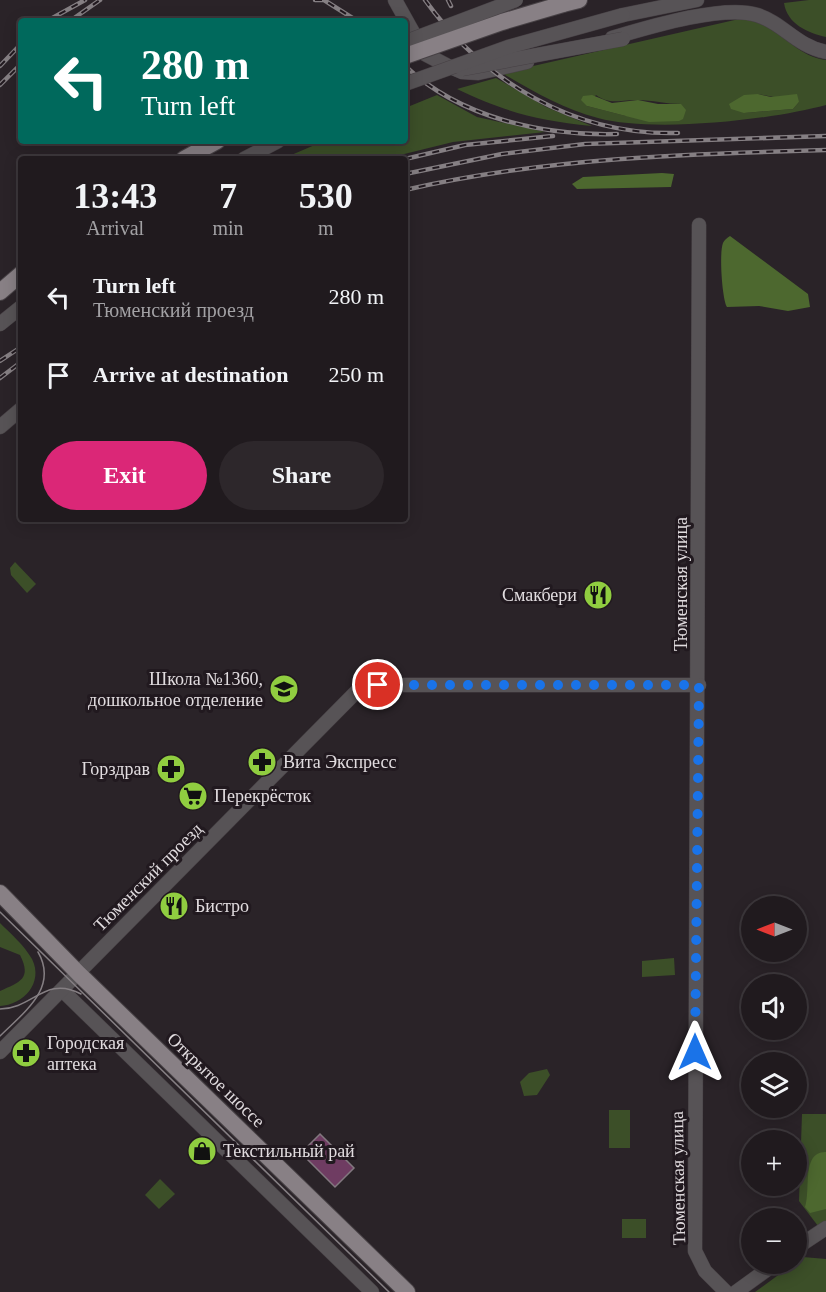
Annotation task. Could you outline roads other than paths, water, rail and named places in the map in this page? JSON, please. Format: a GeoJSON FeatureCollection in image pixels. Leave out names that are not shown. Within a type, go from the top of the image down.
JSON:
{"type":"FeatureCollection","features":[{"type":"Feature","properties":{"kind":"main road"},"geometry":{"type":"LineString","coordinates":[[408,55],[502,22],[579,0]]}},
{"type":"Feature","properties":{"kind":"main road"},"geometry":{"type":"LineString","coordinates":[[189,156],[211,144]]}},
{"type":"Feature","properties":{"kind":"main road"},"geometry":{"type":"LineString","coordinates":[[0,292],[18,277]]}},
{"type":"Feature","properties":{"kind":"main road","name":"Открытое шоссе"},"geometry":{"type":"LineString","coordinates":[[0,893],[78,974],[407,1292]]}},
{"type":"Feature","properties":{"kind":"street"},"geometry":{"type":"LineString","coordinates":[[395,0],[405,18]]}},
{"type":"Feature","properties":{"kind":"street"},"geometry":{"type":"LineString","coordinates":[[408,41],[516,0]]}},
{"type":"Feature","properties":{"kind":"street"},"geometry":{"type":"LineString","coordinates":[[408,83],[555,32],[697,0]]}},
{"type":"Feature","properties":{"kind":"street"},"geometry":{"type":"LineString","coordinates":[[408,24],[424,54],[462,72],[497,70],[664,23],[735,13],[765,18],[805,46],[826,52]]}},
{"type":"Feature","properties":{"kind":"street"},"geometry":{"type":"LineString","coordinates":[[428,75],[623,39]]}},
{"type":"Feature","properties":{"kind":"street"},"geometry":{"type":"LineString","coordinates":[[250,156],[272,144]]}},
{"type":"Feature","properties":{"kind":"street","name":"Тюменская улица"},"geometry":{"type":"LineString","coordinates":[[699,225],[695,1251],[705,1271],[726,1292]]}},
{"type":"Feature","properties":{"kind":"street"},"geometry":{"type":"LineString","coordinates":[[0,324],[18,309]]}},
{"type":"Feature","properties":{"kind":"street"},"geometry":{"type":"LineString","coordinates":[[0,427],[18,412]]}},
{"type":"Feature","properties":{"kind":"street","name":"Тюменский проезд"},"geometry":{"type":"LineString","coordinates":[[0,1052],[351,697],[365,686],[699,685]]}},
{"type":"Feature","properties":{"kind":"street"},"geometry":{"type":"LineString","coordinates":[[62,990],[372,1292]]}},
{"type":"Feature","properties":{"kind":"street"},"geometry":{"type":"LineString","coordinates":[[807,1241],[826,1228]]}},
{"type":"Feature","properties":{"kind":"street"},"geometry":{"type":"LineString","coordinates":[[736,1292],[761,1274]]}},
{"type":"Feature","properties":{"kind":"tram line"},"geometry":{"type":"LineString","coordinates":[[0,912],[389,1292]]}},
{"type":"Feature","properties":{"kind":"tram line"},"geometry":{"type":"LineString","coordinates":[[0,1036],[28,1009],[41,988],[44,977],[43,965],[38,952]]}},
{"type":"Feature","properties":{"kind":"tram line"},"geometry":{"type":"LineString","coordinates":[[0,1009],[11,1008],[48,990],[58,988],[69,989],[81,994]]}},
{"type":"Feature","properties":{"kind":"railway"},"geometry":{"type":"LineString","coordinates":[[52,18],[85,0]]}},
{"type":"Feature","properties":{"kind":"railway"},"geometry":{"type":"LineString","coordinates":[[74,18],[100,0]]}},
{"type":"Feature","properties":{"kind":"railway"},"geometry":{"type":"LineString","coordinates":[[315,0],[324,0],[352,18]]}},
{"type":"Feature","properties":{"kind":"railway"},"geometry":{"type":"LineString","coordinates":[[425,0],[475,56],[504,79],[535,98],[568,114],[603,125],[640,132],[678,133]]}},
{"type":"Feature","properties":{"kind":"railway"},"geometry":{"type":"LineString","coordinates":[[448,0],[451,6]]}},
{"type":"Feature","properties":{"kind":"railway"},"geometry":{"type":"LineString","coordinates":[[0,66],[18,47]]}},
{"type":"Feature","properties":{"kind":"railway"},"geometry":{"type":"LineString","coordinates":[[0,85],[18,67]]}},
{"type":"Feature","properties":{"kind":"railway"},"geometry":{"type":"LineString","coordinates":[[408,68],[451,99],[504,120],[560,132],[617,134]]}},
{"type":"Feature","properties":{"kind":"railway"},"geometry":{"type":"LineString","coordinates":[[408,158],[465,145],[553,136]]}},
{"type":"Feature","properties":{"kind":"railway"},"geometry":{"type":"LineString","coordinates":[[408,173],[502,154],[585,144],[826,136]]}},
{"type":"Feature","properties":{"kind":"railway"},"geometry":{"type":"LineString","coordinates":[[408,189],[457,179],[562,164],[720,153],[826,150]]}},
{"type":"Feature","properties":{"kind":"railway"},"geometry":{"type":"LineString","coordinates":[[0,361],[18,349]]}},
{"type":"Feature","properties":{"kind":"railway"},"geometry":{"type":"LineString","coordinates":[[0,378],[18,364]]}},
{"type":"Feature","properties":{"kind":"place","name":"Смакбери"},"geometry":{"type":"Point","coordinates":[598,595]}},
{"type":"Feature","properties":{"kind":"place","name":"Школа №1360, дошкольное отделение"},"geometry":{"type":"Point","coordinates":[284,689]}},
{"type":"Feature","properties":{"kind":"place","name":"Вита Экспресс"},"geometry":{"type":"Point","coordinates":[262,762]}},
{"type":"Feature","properties":{"kind":"place","name":"Горздрав"},"geometry":{"type":"Point","coordinates":[171,769]}},
{"type":"Feature","properties":{"kind":"place","name":"Перекрёсток"},"geometry":{"type":"Point","coordinates":[193,796]}},
{"type":"Feature","properties":{"kind":"place","name":"Бистро"},"geometry":{"type":"Point","coordinates":[174,906]}},
{"type":"Feature","properties":{"kind":"place","name":"Городская аптека"},"geometry":{"type":"Point","coordinates":[26,1053]}},
{"type":"Feature","properties":{"kind":"place","name":"Текстильный рай"},"geometry":{"type":"Point","coordinates":[202,1151]}}]}
